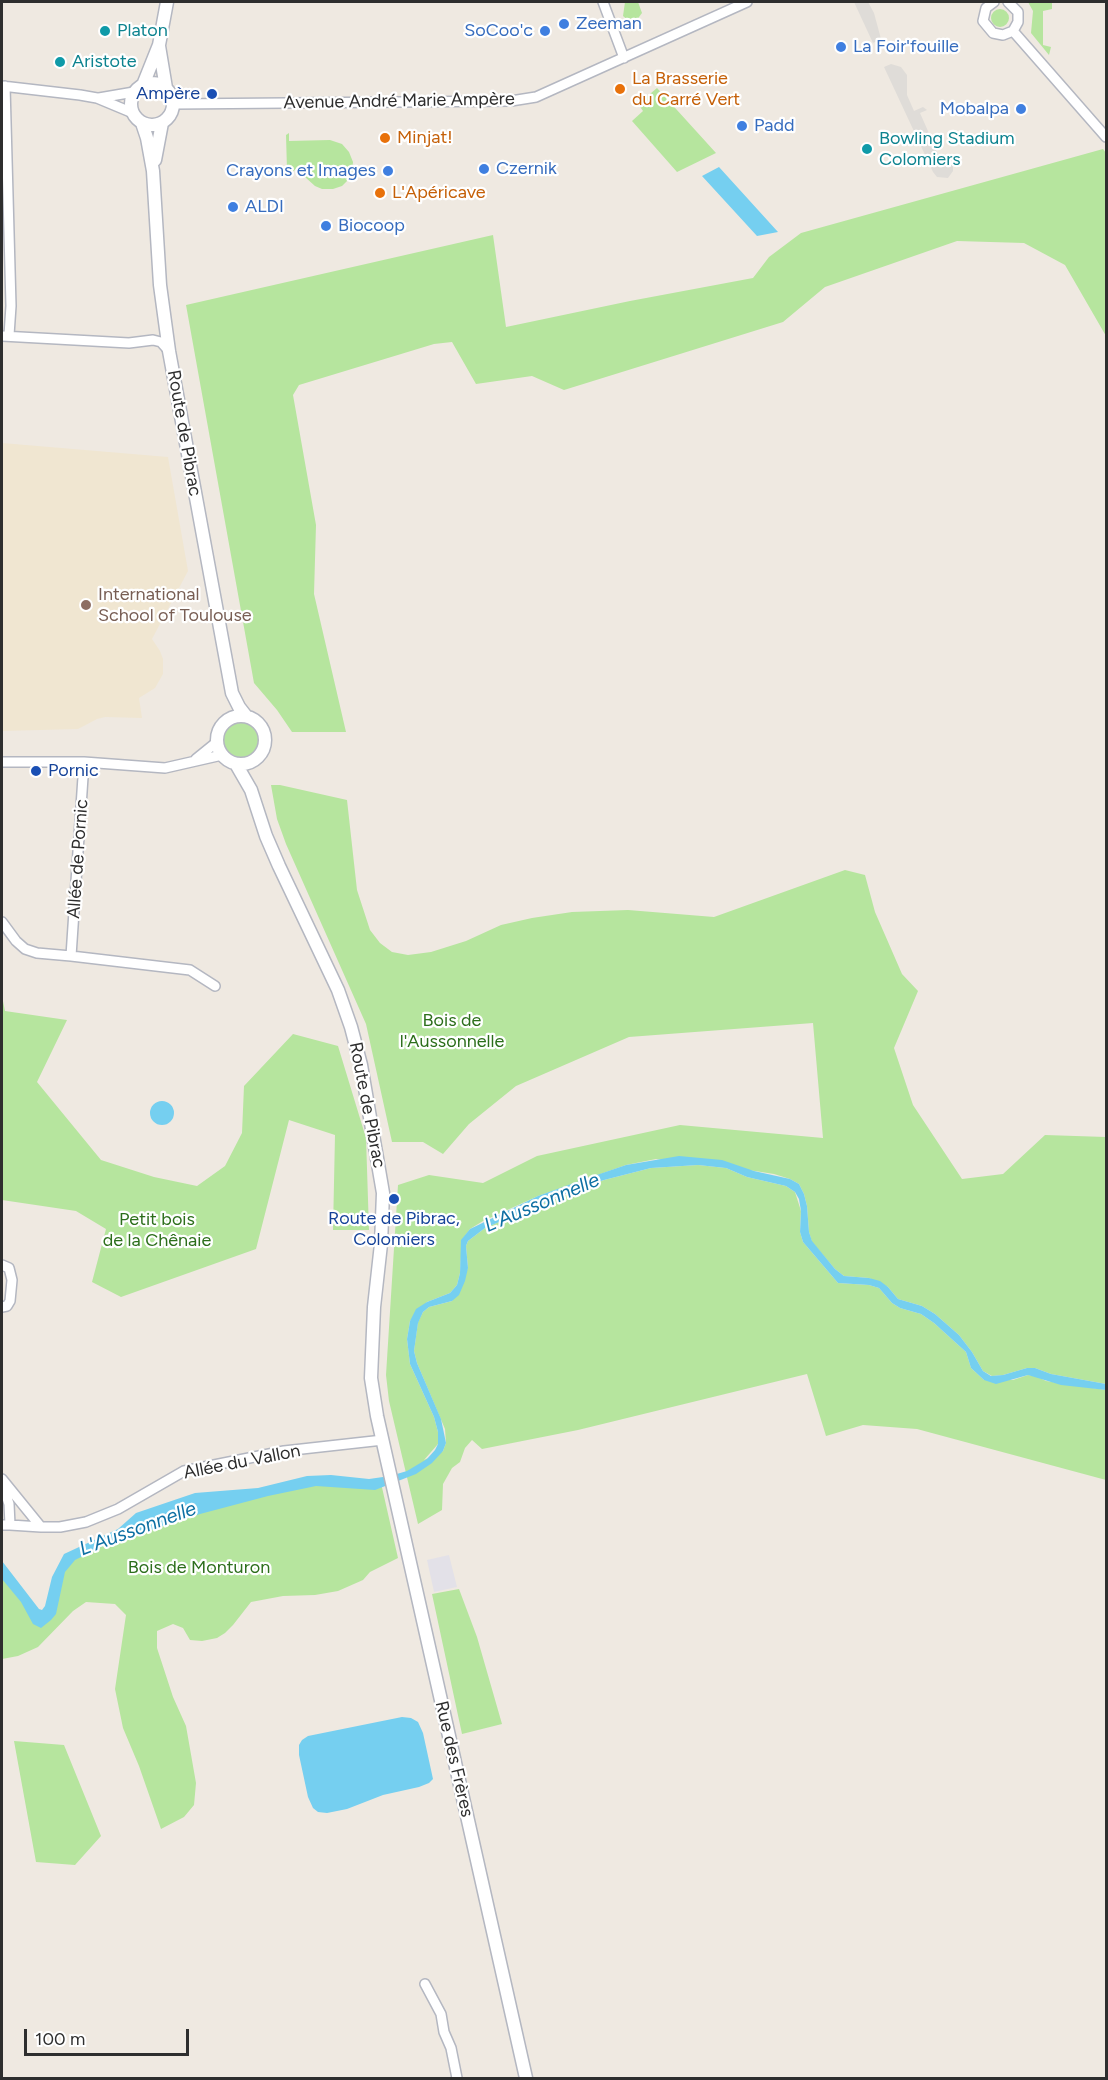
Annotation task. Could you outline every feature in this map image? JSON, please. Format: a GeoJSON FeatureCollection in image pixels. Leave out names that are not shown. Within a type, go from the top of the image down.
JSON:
{"type":"FeatureCollection","features":[{"type":"Feature","properties":{"kind":"main road"},"geometry":{"type":"LineString","coordinates":[[139,88],[155,83],[171,93],[174,104],[169,117],[162,123],[154,125],[142,123],[133,113],[131,102],[159,45],[167,2]]}},
{"type":"Feature","properties":{"kind":"main road"},"geometry":{"type":"LineString","coordinates":[[159,45],[166,88]]}},
{"type":"Feature","properties":{"kind":"main road","name":"Route de Pibrac"},"geometry":{"type":"LineString","coordinates":[[142,123],[153,171],[160,285],[169,351],[232,693],[246,716]]}},
{"type":"Feature","properties":{"kind":"main road","name":"Route de Pibrac"},"geometry":{"type":"LineString","coordinates":[[153,171],[162,123]]}},
{"type":"Feature","properties":{"kind":"main road","name":"Route de Pibrac"},"geometry":{"type":"LineString","coordinates":[[224,723],[229,712],[232,693]]}},
{"type":"Feature","properties":{"kind":"main road"},"geometry":{"type":"LineString","coordinates":[[234,716],[246,716],[259,723],[265,735],[264,749],[255,760],[247,764],[236,764],[222,755],[217,742],[219,729],[234,716]]}},
{"type":"Feature","properties":{"kind":"main road","name":"Route de Pibrac"},"geometry":{"type":"LineString","coordinates":[[251,790],[251,775],[255,760]]}},
{"type":"Feature","properties":{"kind":"main road","name":"Route de Pibrac"},"geometry":{"type":"LineString","coordinates":[[236,764],[251,790],[266,836],[279,866],[338,990],[361,1065],[383,1193],[371,1378],[383,1440]]}},
{"type":"Feature","properties":{"kind":"main road","name":"Rue des Frères"},"geometry":{"type":"LineString","coordinates":[[383,1440],[526,2079]]}},
{"type":"Feature","properties":{"kind":"street"},"geometry":{"type":"LineString","coordinates":[[603,2],[624,58]]}},
{"type":"Feature","properties":{"kind":"street","name":"Avenue André Marie Ampère"},"geometry":{"type":"LineString","coordinates":[[174,104],[511,101],[536,97],[747,2]]}},
{"type":"Feature","properties":{"kind":"street"},"geometry":{"type":"LineString","coordinates":[[989,3],[983,17],[988,30],[1003,35],[1013,31],[1018,22],[1018,12],[1008,2]]}},
{"type":"Feature","properties":{"kind":"street"},"geometry":{"type":"LineString","coordinates":[[1013,31],[1107,137]]}},
{"type":"Feature","properties":{"kind":"street"},"geometry":{"type":"LineString","coordinates":[[133,113],[97,98],[3,86],[11,306],[5,335],[129,343],[153,340],[161,342],[169,351]]}},
{"type":"Feature","properties":{"kind":"street"},"geometry":{"type":"LineString","coordinates":[[97,98],[139,88]]}},
{"type":"Feature","properties":{"kind":"street"},"geometry":{"type":"LineString","coordinates":[[2,762],[84,762],[165,768],[181,766],[192,761],[217,742]]}},
{"type":"Feature","properties":{"kind":"street"},"geometry":{"type":"LineString","coordinates":[[192,761],[222,755]]}},
{"type":"Feature","properties":{"kind":"street","name":"Allée de Pornic"},"geometry":{"type":"LineString","coordinates":[[71,956],[84,762]]}},
{"type":"Feature","properties":{"kind":"street"},"geometry":{"type":"LineString","coordinates":[[2,922],[25,949],[37,953],[190,970],[215,986]]}},
{"type":"Feature","properties":{"kind":"street"},"geometry":{"type":"LineString","coordinates":[[2,1265],[9,1268],[12,1280],[10,1301],[7,1306],[2,1307]]}},
{"type":"Feature","properties":{"kind":"street","name":"Allée du Vallon"},"geometry":{"type":"LineString","coordinates":[[2,1483],[9,1504],[6,1525],[60,1527],[99,1518],[130,1503],[184,1471],[284,1451],[383,1440]]}},
{"type":"Feature","properties":{"kind":"street"},"geometry":{"type":"LineString","coordinates":[[2,1479],[41,1527]]}},
{"type":"Feature","properties":{"kind":"street"},"geometry":{"type":"LineString","coordinates":[[425,1984],[441,2014],[457,2079]]}},
{"type":"Feature","properties":{"kind":"shaded area"},"geometry":{"type":"Polygon","coordinates":[[[854,2],[868,2],[874,13],[881,39],[873,43],[854,2]]]}},
{"type":"Feature","properties":{"kind":"shaded area"},"geometry":{"type":"Polygon","coordinates":[[[891,64],[901,67],[907,75],[907,95],[914,111],[923,107],[927,110],[920,113],[943,165],[951,162],[953,167],[948,178],[937,177],[933,172],[884,67],[891,64]]]}},
{"type":"Feature","properties":{"kind":"shaded area","name":"International School of Toulouse"},"geometry":{"type":"Polygon","coordinates":[[[2,443],[168,457],[188,571],[152,639],[163,659],[163,674],[155,688],[139,698],[142,718],[105,717],[78,729],[2,731],[2,443]]]}},
{"type":"Feature","properties":{"kind":"shaded area"},"geometry":{"type":"Polygon","coordinates":[[[449,1555],[457,1587],[434,1592],[427,1560],[449,1555]]]}},
{"type":"Feature","properties":{"kind":"green space"},"geometry":{"type":"Polygon","coordinates":[[[625,2],[638,2],[642,13],[636,21],[629,21],[623,16],[625,2]]]}},
{"type":"Feature","properties":{"kind":"green space"},"geometry":{"type":"Polygon","coordinates":[[[1028,2],[1052,2],[1052,9],[1043,11],[1043,45],[1051,47],[1049,55],[1031,33],[1033,11],[1028,2]]]}},
{"type":"Feature","properties":{"kind":"green space"},"geometry":{"type":"Polygon","coordinates":[[[1000,9],[1006,12],[1009,18],[1006,24],[1000,27],[994,24],[991,18],[994,12],[1000,9]]]}},
{"type":"Feature","properties":{"kind":"green space"},"geometry":{"type":"Polygon","coordinates":[[[657,88],[716,153],[677,172],[632,121],[643,111],[638,104],[657,88]]]}},
{"type":"Feature","properties":{"kind":"green space"},"geometry":{"type":"Polygon","coordinates":[[[289,133],[289,141],[330,140],[342,144],[349,152],[353,162],[352,173],[348,180],[342,186],[322,189],[315,186],[296,169],[290,174],[287,170],[286,135],[289,133]]]}},
{"type":"Feature","properties":{"kind":"green space"},"geometry":{"type":"Polygon","coordinates":[[[1103,149],[1106,153],[1106,336],[1065,265],[1024,243],[957,241],[825,287],[783,322],[564,390],[532,376],[476,384],[452,342],[434,344],[299,385],[293,395],[316,525],[314,594],[346,732],[292,732],[254,683],[186,305],[493,235],[506,327],[753,278],[769,257],[801,233],[1103,149]]]}},
{"type":"Feature","properties":{"kind":"green space"},"geometry":{"type":"Polygon","coordinates":[[[241,722],[253,728],[259,740],[253,752],[241,758],[229,752],[223,740],[229,728],[241,722]]]}},
{"type":"Feature","properties":{"kind":"green space","name":"Bois de l'Aussonnelle"},"geometry":{"type":"Polygon","coordinates":[[[271,785],[347,800],[357,890],[370,930],[380,943],[392,952],[408,955],[431,952],[466,941],[501,925],[572,912],[628,910],[714,917],[845,870],[865,875],[875,912],[902,974],[918,991],[894,1048],[913,1105],[962,1179],[1003,1174],[1045,1135],[1106,1137],[1106,1384],[1051,1374],[1035,1368],[992,1376],[983,1371],[959,1335],[935,1314],[922,1306],[898,1299],[888,1287],[869,1278],[844,1276],[835,1269],[812,1242],[807,1206],[799,1184],[774,1174],[656,1159],[626,1165],[538,1196],[470,1229],[462,1240],[457,1285],[450,1293],[427,1302],[410,1321],[407,1339],[410,1364],[434,1417],[438,1432],[438,1444],[424,1460],[443,1451],[446,1443],[445,1429],[414,1351],[418,1322],[423,1312],[429,1307],[452,1301],[468,1268],[466,1246],[468,1241],[485,1228],[604,1180],[651,1168],[698,1165],[726,1168],[747,1177],[786,1186],[795,1192],[801,1211],[800,1232],[803,1242],[838,1283],[879,1288],[892,1303],[900,1308],[921,1314],[966,1352],[971,1368],[984,1380],[1013,1380],[1028,1375],[1046,1381],[1106,1390],[1106,1480],[917,1429],[863,1425],[826,1436],[807,1374],[578,1430],[482,1449],[472,1440],[465,1448],[460,1462],[452,1468],[443,1484],[442,1510],[418,1524],[389,1401],[386,1375],[398,1185],[429,1175],[483,1183],[537,1156],[680,1125],[823,1138],[813,1023],[629,1037],[516,1086],[469,1124],[443,1154],[423,1142],[392,1142],[366,1024],[286,844],[277,819],[271,785]]]}},
{"type":"Feature","properties":{"kind":"green space","name":"Petit bois de la Chênaie"},"geometry":{"type":"Polygon","coordinates":[[[2,996],[5,1011],[67,1020],[37,1082],[101,1160],[154,1177],[197,1186],[225,1166],[242,1133],[244,1086],[293,1034],[338,1046],[366,1138],[369,1230],[333,1230],[335,1135],[289,1120],[256,1249],[121,1297],[92,1282],[106,1229],[76,1211],[2,1200],[2,996]]]}},
{"type":"Feature","properties":{"kind":"green space","name":"Bois de Monturon"},"geometry":{"type":"Polygon","coordinates":[[[304,1483],[381,1483],[398,1558],[370,1572],[363,1580],[338,1591],[315,1595],[283,1596],[251,1602],[233,1625],[217,1638],[202,1641],[190,1640],[183,1628],[173,1624],[157,1631],[157,1648],[173,1697],[186,1726],[196,1783],[194,1805],[184,1817],[161,1829],[123,1728],[115,1689],[126,1615],[115,1604],[86,1602],[73,1611],[38,1647],[18,1656],[2,1659],[2,1575],[41,1622],[65,1556],[174,1511],[304,1483]]]}},
{"type":"Feature","properties":{"kind":"green space"},"geometry":{"type":"Polygon","coordinates":[[[459,1589],[477,1637],[502,1724],[462,1734],[432,1594],[459,1589]]]}},
{"type":"Feature","properties":{"kind":"green space"},"geometry":{"type":"Polygon","coordinates":[[[14,1741],[64,1745],[101,1836],[75,1865],[36,1862],[14,1741]]]}},
{"type":"Feature","properties":{"kind":"water"},"geometry":{"type":"Polygon","coordinates":[[[719,167],[778,232],[757,236],[702,176],[719,167]]]}},
{"type":"Feature","properties":{"kind":"water"},"geometry":{"type":"Polygon","coordinates":[[[162,1101],[167,1102],[173,1108],[173,1118],[167,1124],[162,1125],[157,1124],[151,1118],[150,1113],[151,1108],[157,1102],[162,1101]]]}},
{"type":"Feature","properties":{"kind":"water","name":"L'Aussonnelle"},"geometry":{"type":"Polygon","coordinates":[[[679,1156],[722,1160],[754,1171],[790,1179],[799,1184],[807,1206],[812,1241],[835,1269],[844,1276],[880,1281],[898,1299],[922,1306],[935,1314],[959,1335],[983,1371],[991,1376],[1035,1368],[1051,1374],[1106,1384],[1106,1390],[1061,1385],[1028,1375],[996,1384],[984,1380],[971,1368],[966,1352],[921,1314],[900,1308],[892,1303],[879,1288],[838,1283],[803,1242],[800,1232],[799,1199],[795,1192],[786,1186],[747,1177],[726,1168],[698,1165],[651,1168],[577,1189],[485,1228],[468,1241],[466,1246],[468,1268],[459,1295],[452,1301],[429,1307],[423,1312],[418,1323],[414,1351],[441,1419],[446,1443],[443,1451],[432,1463],[416,1474],[375,1490],[316,1486],[268,1496],[200,1514],[105,1545],[75,1560],[65,1572],[56,1614],[41,1628],[33,1624],[21,1602],[2,1579],[2,1561],[42,1610],[52,1577],[64,1554],[118,1529],[136,1513],[195,1493],[258,1488],[307,1476],[331,1475],[369,1479],[390,1476],[407,1471],[427,1459],[438,1444],[438,1432],[434,1417],[410,1364],[407,1339],[410,1321],[416,1309],[450,1293],[457,1285],[460,1273],[461,1240],[470,1229],[538,1196],[585,1179],[626,1165],[679,1156]]]}},
{"type":"Feature","properties":{"kind":"water"},"geometry":{"type":"Polygon","coordinates":[[[402,1717],[418,1722],[423,1733],[433,1779],[419,1787],[383,1795],[347,1809],[327,1813],[318,1812],[313,1808],[308,1797],[299,1755],[299,1745],[302,1740],[308,1736],[402,1717]]]}},
{"type":"Feature","properties":{"kind":"place","name":"Zeeman"},"geometry":{"type":"Point","coordinates":[564,24]}},
{"type":"Feature","properties":{"kind":"place","name":"Platon"},"geometry":{"type":"Point","coordinates":[105,31]}},
{"type":"Feature","properties":{"kind":"place","name":"SoCoo'c"},"geometry":{"type":"Point","coordinates":[545,31]}},
{"type":"Feature","properties":{"kind":"place","name":"La Foir'fouille"},"geometry":{"type":"Point","coordinates":[841,47]}},
{"type":"Feature","properties":{"kind":"place","name":"Aristote"},"geometry":{"type":"Point","coordinates":[60,62]}},
{"type":"Feature","properties":{"kind":"place","name":"La Brasserie du Carré Vert"},"geometry":{"type":"Point","coordinates":[620,89]}},
{"type":"Feature","properties":{"kind":"place","name":"Ampère"},"geometry":{"type":"Point","coordinates":[212,94]}},
{"type":"Feature","properties":{"kind":"place","name":"Mobalpa"},"geometry":{"type":"Point","coordinates":[1021,109]}},
{"type":"Feature","properties":{"kind":"place","name":"Padd"},"geometry":{"type":"Point","coordinates":[742,126]}},
{"type":"Feature","properties":{"kind":"place","name":"Minjat!"},"geometry":{"type":"Point","coordinates":[385,138]}},
{"type":"Feature","properties":{"kind":"place","name":"Bowling Stadium Colomiers"},"geometry":{"type":"Point","coordinates":[867,149]}},
{"type":"Feature","properties":{"kind":"place","name":"Czernik"},"geometry":{"type":"Point","coordinates":[484,169]}},
{"type":"Feature","properties":{"kind":"place","name":"Crayons et Images"},"geometry":{"type":"Point","coordinates":[388,171]}},
{"type":"Feature","properties":{"kind":"place","name":"L'Apéricave"},"geometry":{"type":"Point","coordinates":[380,193]}},
{"type":"Feature","properties":{"kind":"place","name":"ALDI"},"geometry":{"type":"Point","coordinates":[233,207]}},
{"type":"Feature","properties":{"kind":"place","name":"Biocoop"},"geometry":{"type":"Point","coordinates":[326,226]}},
{"type":"Feature","properties":{"kind":"place","name":"International School of Toulouse"},"geometry":{"type":"Point","coordinates":[86,605]}},
{"type":"Feature","properties":{"kind":"place","name":"Pornic"},"geometry":{"type":"Point","coordinates":[36,771]}},
{"type":"Feature","properties":{"kind":"place","name":"Route de Pibrac, Colomiers"},"geometry":{"type":"Point","coordinates":[394,1199]}}]}
